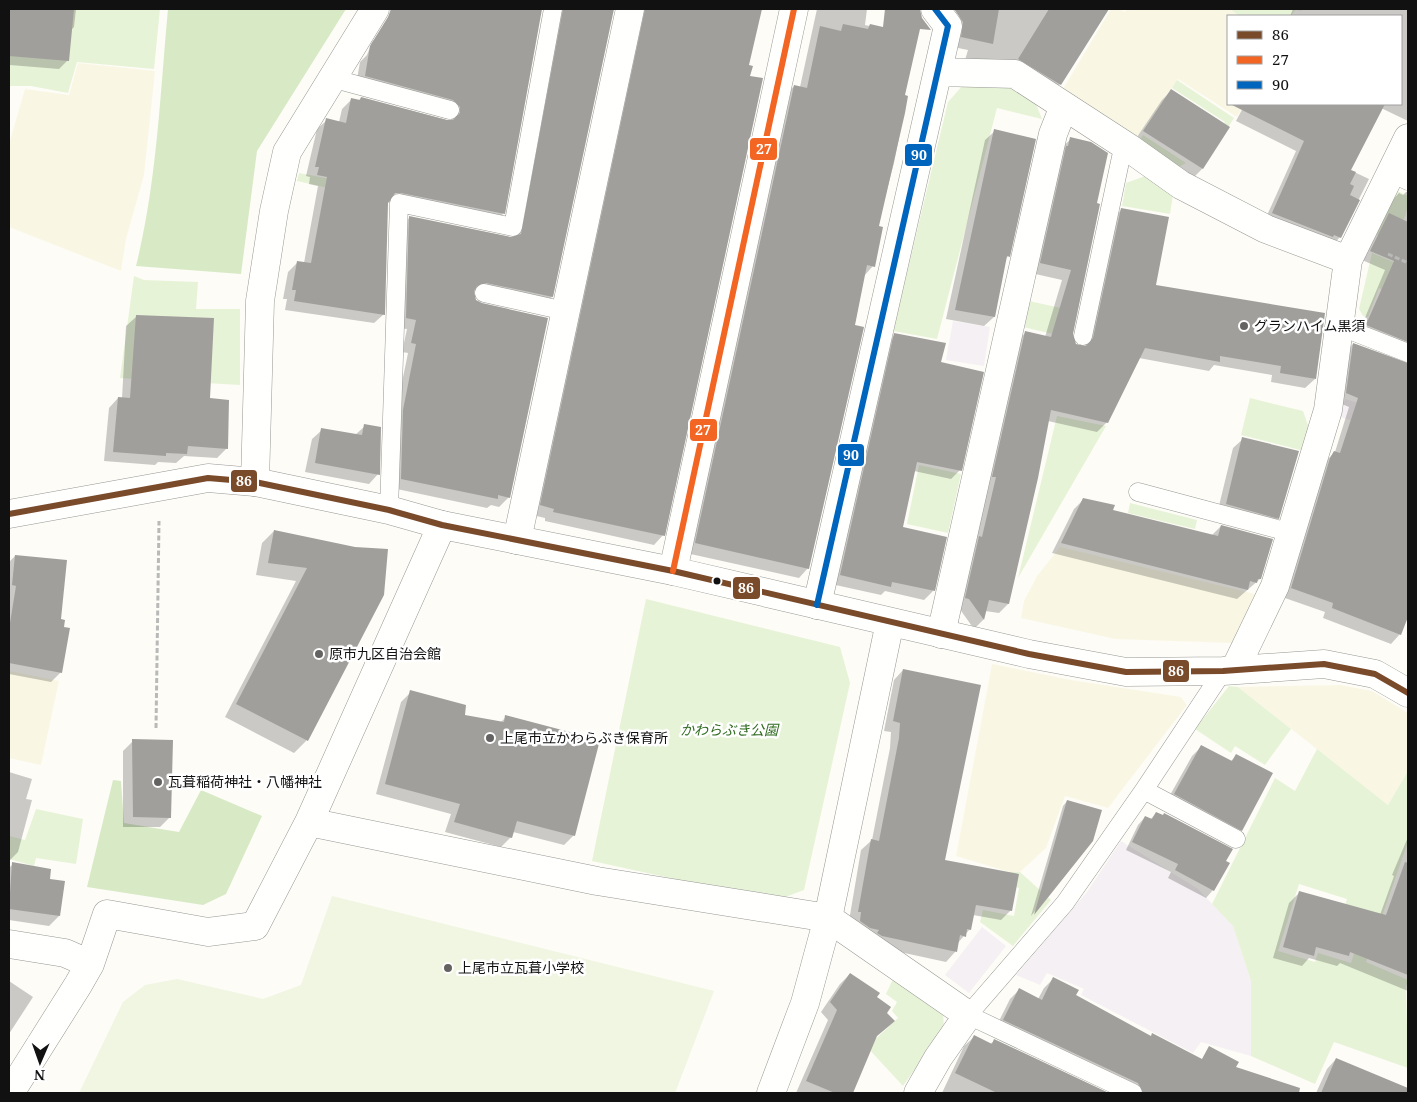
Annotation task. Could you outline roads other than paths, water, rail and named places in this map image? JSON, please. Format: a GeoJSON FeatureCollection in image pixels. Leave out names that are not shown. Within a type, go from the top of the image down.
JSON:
{"type":"FeatureCollection","features":[{"type":"Feature","properties":{"kind":"street"},"geometry":{"type":"LineString","coordinates":[[255,482],[260,301],[274,211],[287,152],[331,78],[376,9]]}},
{"type":"Feature","properties":{"kind":"street"},"geometry":{"type":"LineString","coordinates":[[517,540],[630,9]]}},
{"type":"Feature","properties":{"kind":"street"},"geometry":{"type":"LineString","coordinates":[[673,571],[794,9]]}},
{"type":"Feature","properties":{"kind":"street"},"geometry":{"type":"LineString","coordinates":[[817,605],[948,26],[935,9]]}},
{"type":"Feature","properties":{"kind":"street"},"geometry":{"type":"LineString","coordinates":[[938,72],[1015,74],[1129,148],[1149,165],[1198,194],[1266,229],[1348,260]]}},
{"type":"Feature","properties":{"kind":"street"},"geometry":{"type":"LineString","coordinates":[[941,634],[1053,134],[1064,106]]}},
{"type":"Feature","properties":{"kind":"street"},"geometry":{"type":"LineString","coordinates":[[1229,670],[1275,586],[1328,410],[1348,260],[1400,177],[1408,138]]}},
{"type":"Feature","properties":{"kind":"street"},"geometry":{"type":"LineString","coordinates":[[9,514],[160,485],[208,478],[255,482],[389,510],[442,525],[673,571],[1029,654],[1126,672],[1229,670],[1324,664],[1376,674],[1408,693]]}},
{"type":"Feature","properties":{"kind":"street"},"geometry":{"type":"LineString","coordinates":[[10,1093],[90,964],[107,914],[208,932],[255,926],[309,822],[442,525]]}},
{"type":"Feature","properties":{"kind":"street"},"geometry":{"type":"LineString","coordinates":[[771,1093],[805,1003],[828,918],[890,622]]}},
{"type":"Feature","properties":{"kind":"street"},"geometry":{"type":"LineString","coordinates":[[309,822],[597,880],[828,918],[968,1015],[938,1058],[918,1093]]}},
{"type":"Feature","properties":{"kind":"street"},"geometry":{"type":"LineString","coordinates":[[9,944],[65,953],[90,964]]}},
{"type":"Feature","properties":{"kind":"lane"},"geometry":{"type":"LineString","coordinates":[[389,510],[400,203],[513,228],[553,9]]}},
{"type":"Feature","properties":{"kind":"lane"},"geometry":{"type":"LineString","coordinates":[[331,78],[450,110]]}},
{"type":"Feature","properties":{"kind":"lane"},"geometry":{"type":"LineString","coordinates":[[1083,336],[1121,157],[1129,148]]}},
{"type":"Feature","properties":{"kind":"lane"},"geometry":{"type":"LineString","coordinates":[[484,293],[565,311]]}},
{"type":"Feature","properties":{"kind":"lane"},"geometry":{"type":"LineString","coordinates":[[1339,326],[1408,353]]}},
{"type":"Feature","properties":{"kind":"lane"},"geometry":{"type":"LineString","coordinates":[[1138,492],[1292,533]]}},
{"type":"Feature","properties":{"kind":"lane"},"geometry":{"type":"LineString","coordinates":[[1133,1093],[968,1015],[1065,903],[1229,670]]}},
{"type":"Feature","properties":{"kind":"lane"},"geometry":{"type":"LineString","coordinates":[[1144,790],[1236,839]]}},
{"type":"Feature","properties":{"kind":"place","name":"グランハイム黒須"},"geometry":{"type":"Point","coordinates":[1244,326]}},
{"type":"Feature","properties":{"kind":"place","name":"原市九区自治会館"},"geometry":{"type":"Point","coordinates":[319,654]}},
{"type":"Feature","properties":{"kind":"place","name":"上尾市立かわらぶき保育所"},"geometry":{"type":"Point","coordinates":[490,738]}},
{"type":"Feature","properties":{"kind":"place","name":"瓦葺稲荷神社・八幡神社"},"geometry":{"type":"Point","coordinates":[158,782]}},
{"type":"Feature","properties":{"kind":"place","name":"上尾市立瓦葺小学校"},"geometry":{"type":"Point","coordinates":[448,968]}},
{"type":"Feature","properties":{"kind":"park label","name":"かわらぶき公園"},"geometry":{"type":"Point","coordinates":[729,730]}}]}
